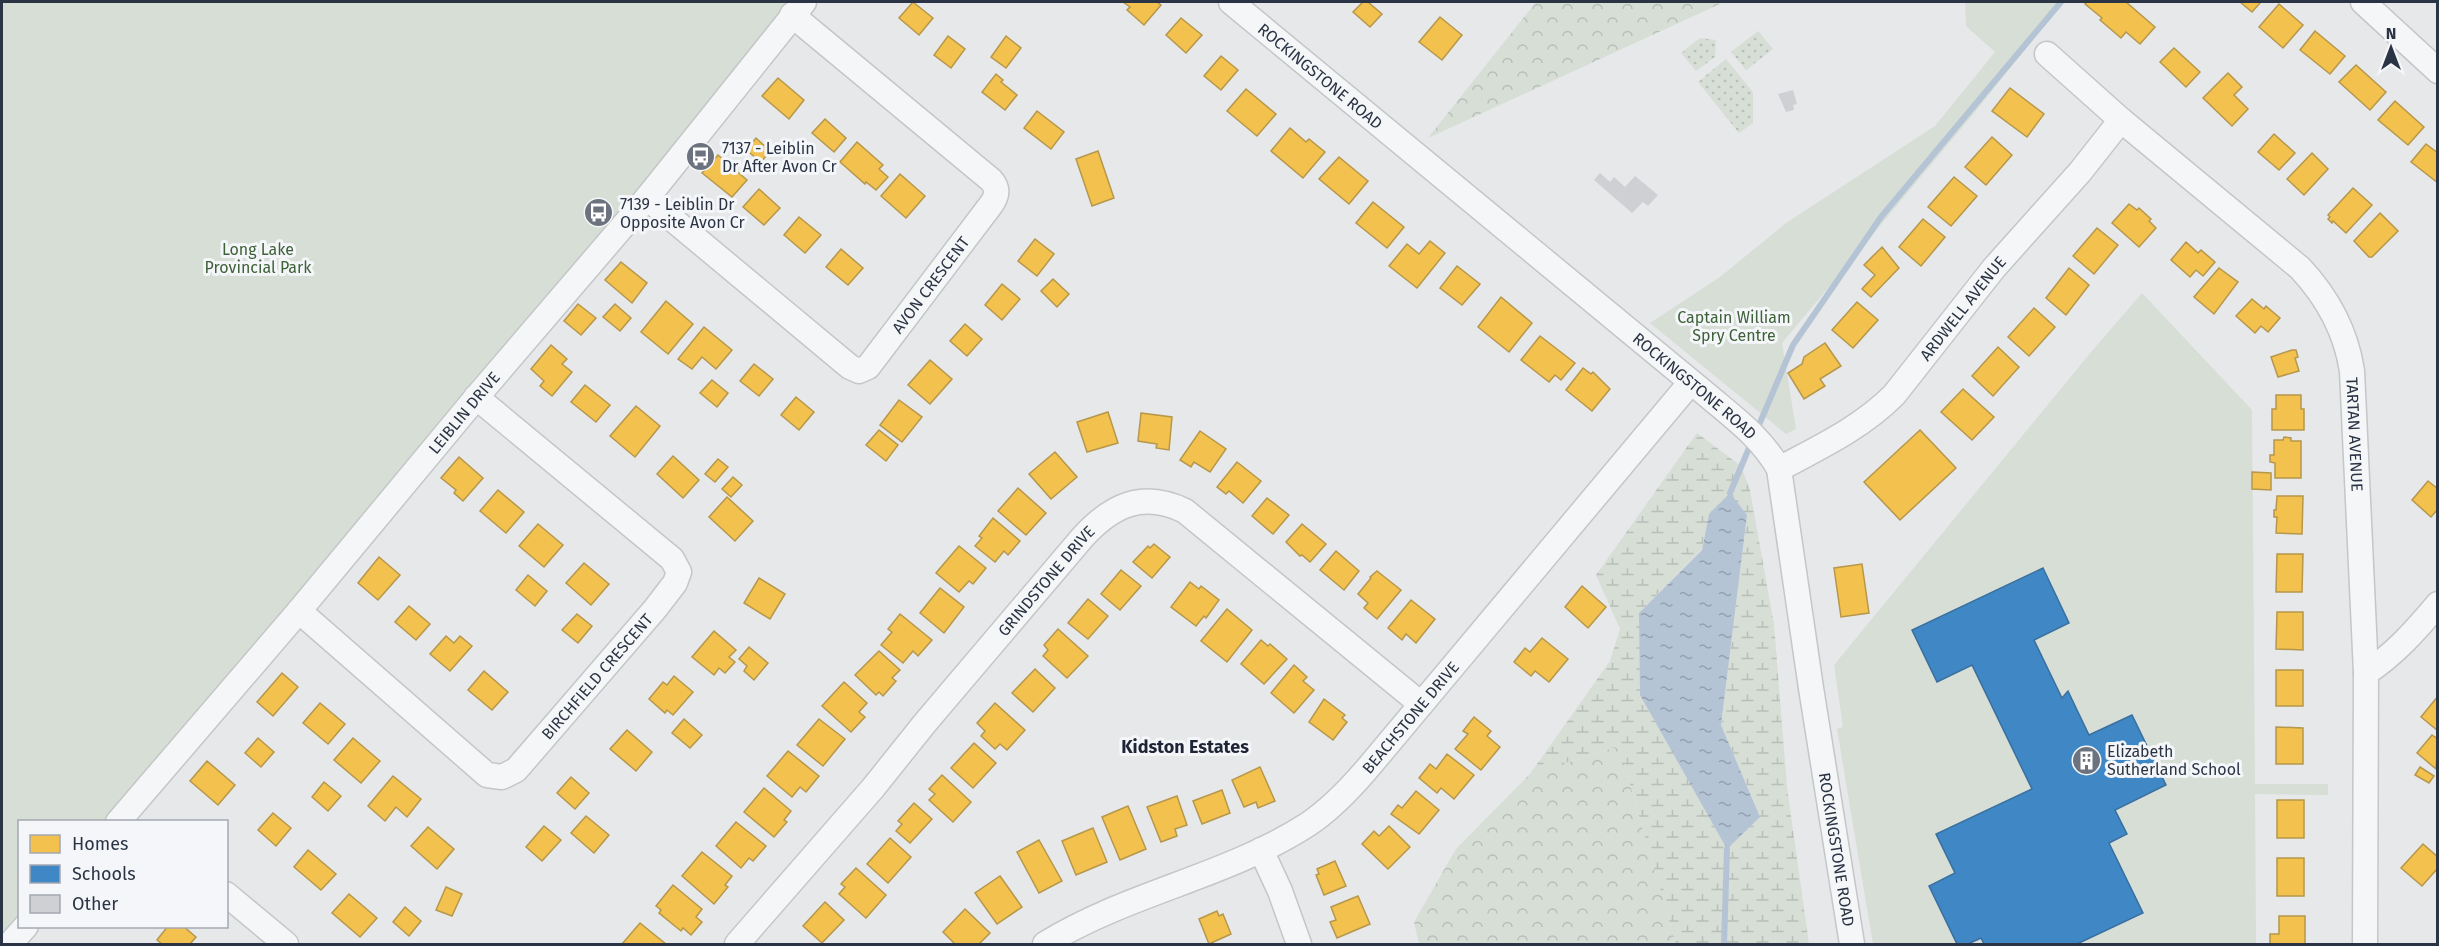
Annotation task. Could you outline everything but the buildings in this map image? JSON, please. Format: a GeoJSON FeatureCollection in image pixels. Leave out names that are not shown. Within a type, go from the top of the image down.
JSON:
{"type":"FeatureCollection","features":[{"type":"Feature","properties":{"kind":"street","name":"ROCKINGSTONE ROAD"},"geometry":{"type":"LineString","coordinates":[[1231,2],[1747,428],[1769,450],[1779,469],[1809,677],[1852,945]]}},
{"type":"Feature","properties":{"kind":"street"},"geometry":{"type":"LineString","coordinates":[[2362,2],[2438,71]]}},
{"type":"Feature","properties":{"kind":"street","name":"AVON CRESCENT"},"geometry":{"type":"LineString","coordinates":[[647,198],[850,367],[859,370],[868,367],[993,203],[996,189],[991,180],[798,8]]}},
{"type":"Feature","properties":{"kind":"street","name":"LEIBLIN DRIVE"},"geometry":{"type":"LineString","coordinates":[[129,818],[476,397],[647,198],[798,8]]}},
{"type":"Feature","properties":{"kind":"street","name":"TARTAN AVENUE"},"geometry":{"type":"LineString","coordinates":[[2047,54],[2121,120],[2300,268],[2323,295],[2340,326],[2352,371],[2366,673],[2365,945]]}},
{"type":"Feature","properties":{"kind":"street","name":"ARDWELL AVENUE"},"geometry":{"type":"LineString","coordinates":[[1779,469],[1852,429],[1876,412],[1894,395],[1995,267],[2080,172],[2121,120]]}},
{"type":"Feature","properties":{"kind":"street","name":"BEACHSTONE DRIVE"},"geometry":{"type":"LineString","coordinates":[[1045,945],[1104,913],[1261,850],[1308,824],[1330,807],[1361,776],[1691,382]]}},
{"type":"Feature","properties":{"kind":"street","name":"BIRCHFIELD CRESCENT"},"geometry":{"type":"LineString","coordinates":[[299,611],[488,775],[502,777],[516,771],[655,609],[677,580],[679,572],[672,559],[476,397]]}},
{"type":"Feature","properties":{"kind":"street","name":"GRINDSTONE DRIVE"},"geometry":{"type":"LineString","coordinates":[[737,945],[873,788],[931,715],[1082,538],[1105,516],[1131,503],[1149,501],[1167,504],[1185,511],[1420,704]]}},
{"type":"Feature","properties":{"kind":"street"},"geometry":{"type":"LineString","coordinates":[[2366,673],[2388,659],[2438,604]]}},
{"type":"Feature","properties":{"kind":"street"},"geometry":{"type":"LineString","coordinates":[[1261,850],[1280,891],[1299,945]]}},
{"type":"Feature","properties":{"kind":"street"},"geometry":{"type":"LineString","coordinates":[[228,896],[286,945]]}},
{"type":"Feature","properties":{"kind":"street"},"geometry":{"type":"LineString","coordinates":[[10,945],[25,928]]}},
{"type":"Feature","properties":{"kind":"green space","name":"Long Lake Provincial Park"},"geometry":{"type":"Polygon","coordinates":[[[2,2],[804,2],[119,820],[18,820],[18,928],[2,944],[2,2]]]}},
{"type":"Feature","properties":{"kind":"green space"},"geometry":{"type":"Polygon","coordinates":[[[1536,2],[1724,2],[1428,138],[1536,2]]]}},
{"type":"Feature","properties":{"kind":"green space","name":"Captain William Spry Centre"},"geometry":{"type":"Polygon","coordinates":[[[1965,2],[2063,2],[1970,118],[1782,343],[1796,429],[1786,434],[1650,323],[1720,277],[1786,223],[1935,126],[1995,52],[1966,26],[1965,2]]]}},
{"type":"Feature","properties":{"kind":"green space"},"geometry":{"type":"Polygon","coordinates":[[[1758,31],[1773,49],[1746,70],[1731,52],[1758,31]]]}},
{"type":"Feature","properties":{"kind":"green space"},"geometry":{"type":"Polygon","coordinates":[[[1700,38],[1716,40],[1715,57],[1696,71],[1681,53],[1700,38]]]}},
{"type":"Feature","properties":{"kind":"green space"},"geometry":{"type":"Polygon","coordinates":[[[1726,59],[1753,92],[1753,123],[1739,133],[1698,82],[1726,59]]]}},
{"type":"Feature","properties":{"kind":"green space"},"geometry":{"type":"Polygon","coordinates":[[[2142,293],[2252,410],[2255,784],[2328,784],[2328,795],[2255,794],[2256,944],[1873,944],[1837,729],[1843,727],[1834,665],[2142,293]]]}},
{"type":"Feature","properties":{"kind":"green space"},"geometry":{"type":"Polygon","coordinates":[[[1697,433],[1741,466],[1750,490],[1774,625],[1787,787],[1809,944],[1676,944],[1619,746],[1530,774],[1610,661],[1620,629],[1596,575],[1697,433]],[[1709,514],[1702,549],[1639,613],[1760,817],[1721,725],[1747,515],[1709,514]]]}},
{"type":"Feature","properties":{"kind":"green space"},"geometry":{"type":"Polygon","coordinates":[[[1619,746],[1676,944],[1419,944],[1414,922],[1456,849],[1530,774],[1619,746]]]}},
{"type":"Feature","properties":{"kind":"water"},"geometry":{"type":"Polygon","coordinates":[[[1730,493],[1747,515],[1721,725],[1760,817],[1727,849],[1640,695],[1639,613],[1702,550],[1709,514],[1730,493]]]}},
{"type":"Feature","properties":{"kind":"waterway"},"geometry":{"type":"LineString","coordinates":[[1756,432],[1793,345],[1881,217],[2061,2]]}},
{"type":"Feature","properties":{"kind":"waterway"},"geometry":{"type":"LineString","coordinates":[[1730,493],[1752,441]]}},
{"type":"Feature","properties":{"kind":"waterway"},"geometry":{"type":"LineString","coordinates":[[1724,944],[1727,849]]}},
{"type":"Feature","properties":{"kind":"place","name":"7137 - Leiblin Dr After Avon Cr"},"geometry":{"type":"Point","coordinates":[701,157]}},
{"type":"Feature","properties":{"kind":"place","name":"7139 - Leiblin Dr Opposite Avon Cr"},"geometry":{"type":"Point","coordinates":[599,213]}},
{"type":"Feature","properties":{"kind":"place","name":"Elizabeth Sutherland School"},"geometry":{"type":"Point","coordinates":[2086,760]}},
{"type":"Feature","properties":{"kind":"district","name":"Kidston Estates"},"geometry":{"type":"Point","coordinates":[1185,747]}}]}
